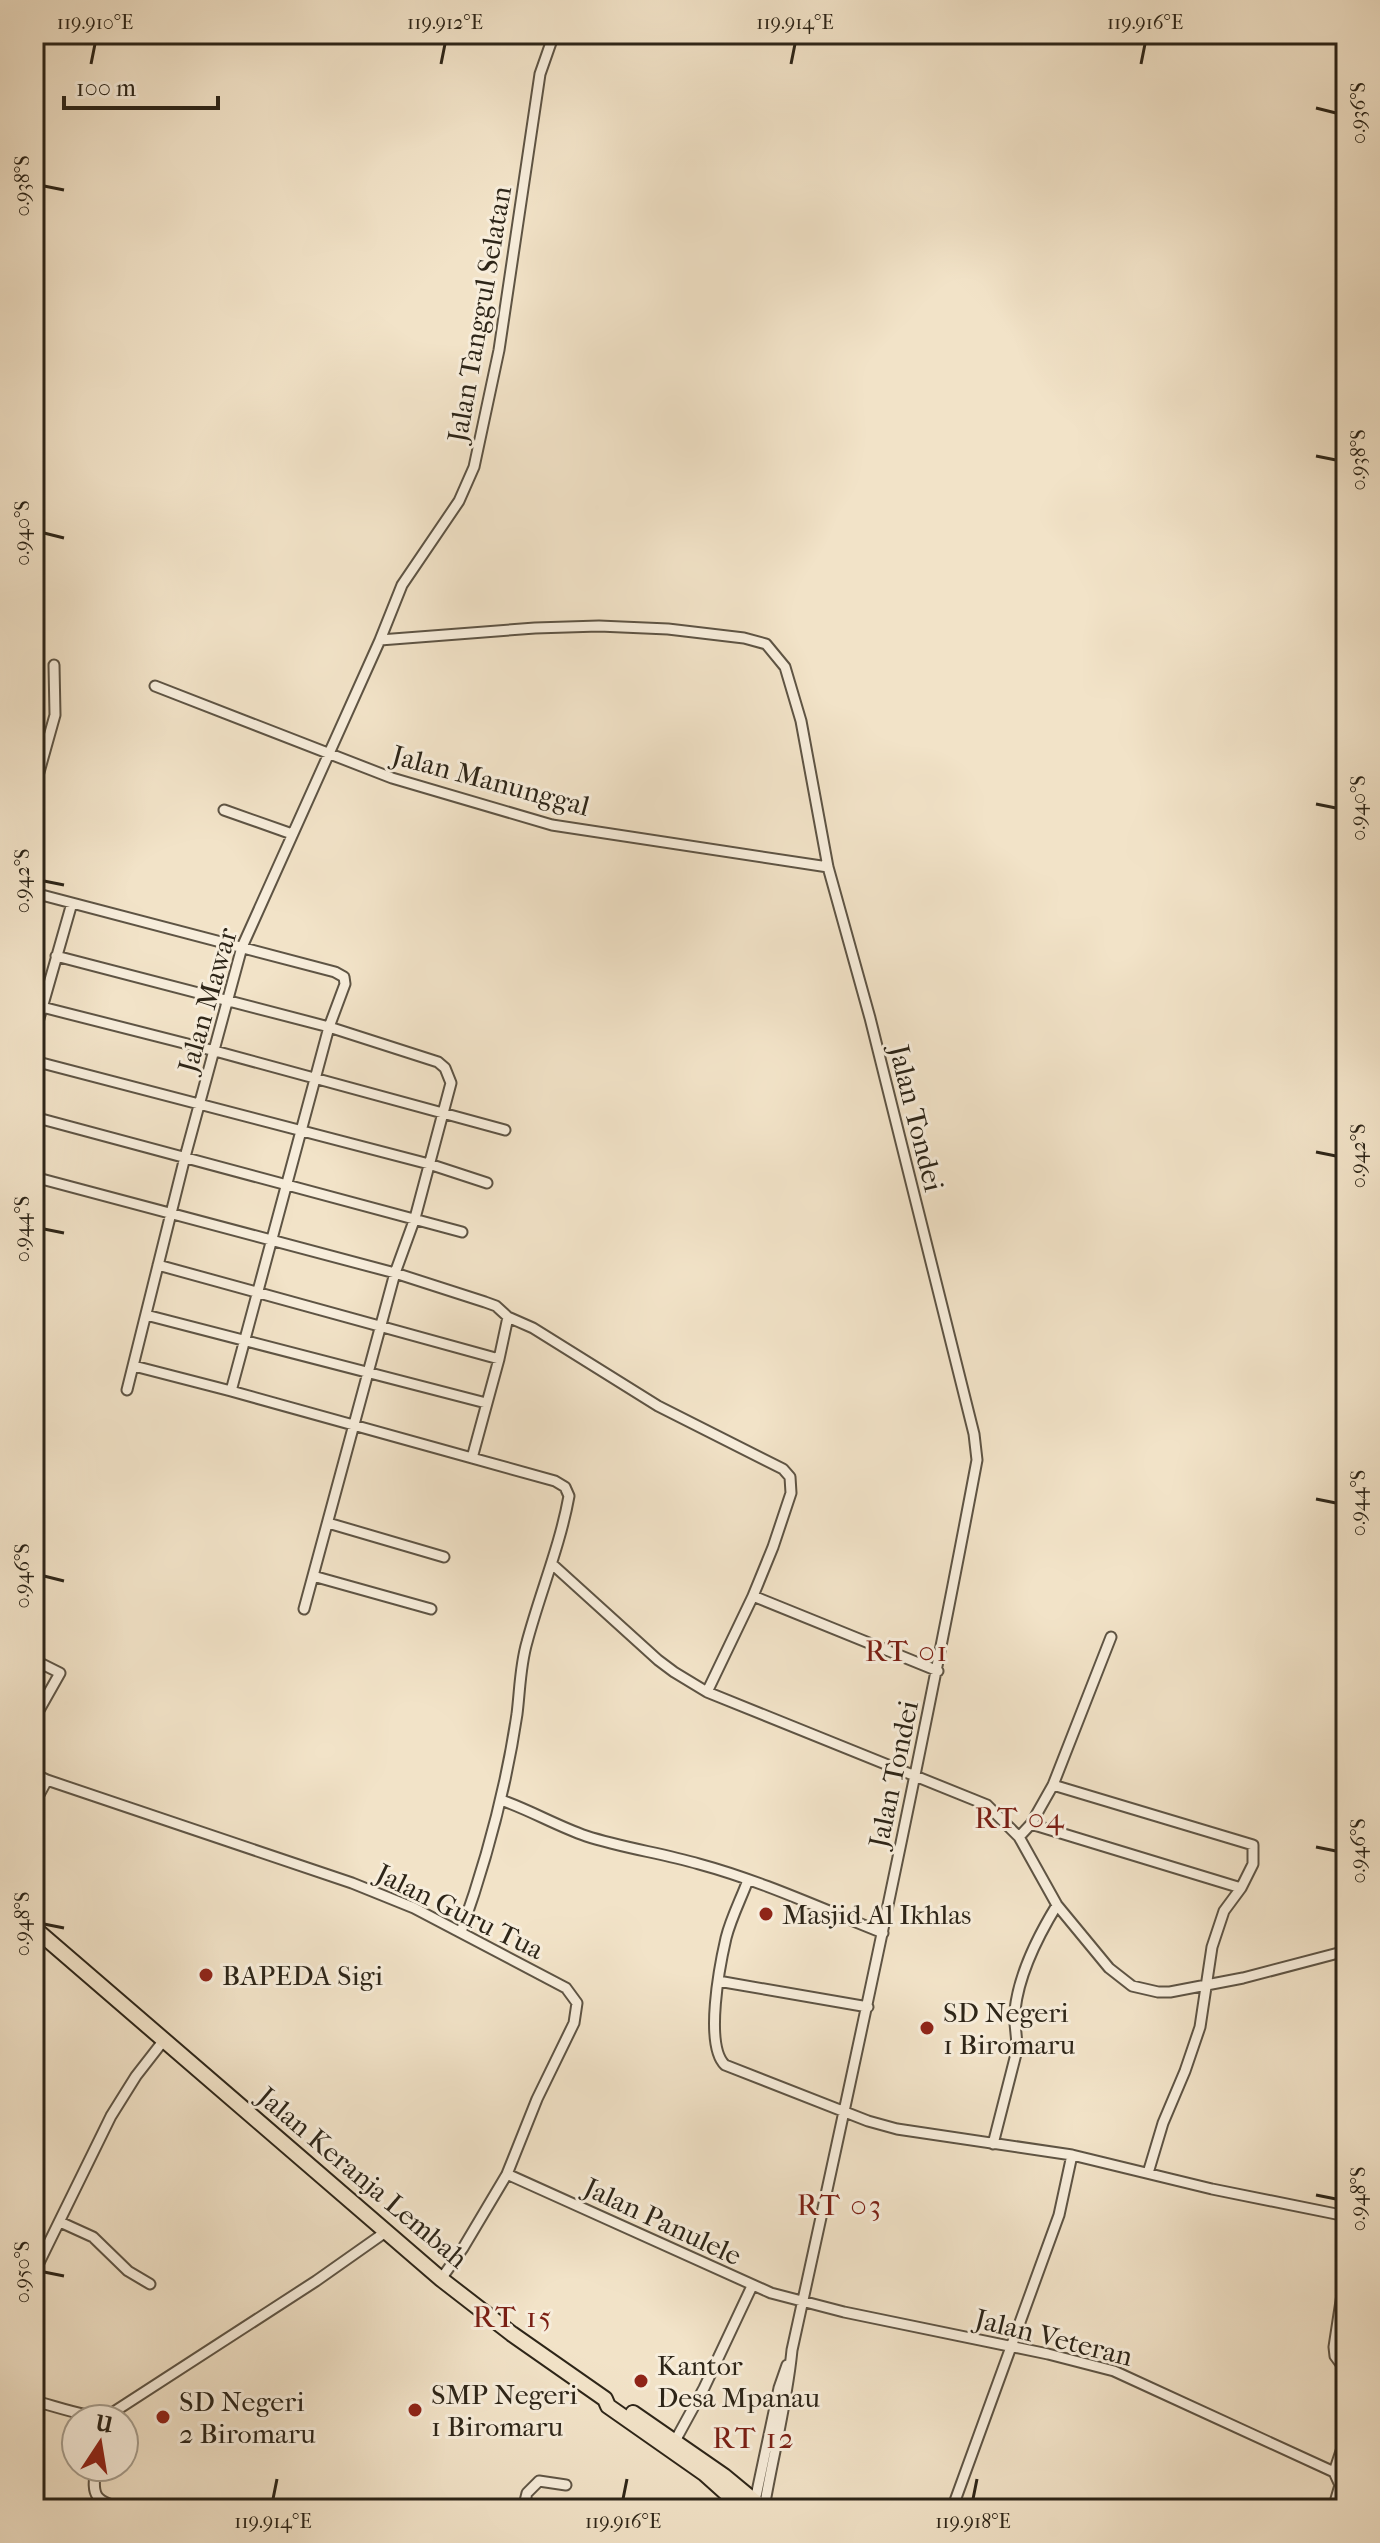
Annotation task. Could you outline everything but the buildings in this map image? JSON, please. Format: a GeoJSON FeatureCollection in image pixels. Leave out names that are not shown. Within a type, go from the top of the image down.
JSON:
{"type":"FeatureCollection","features":[{"type":"Feature","properties":{"kind":"main road","name":"Jalan Keranja Lembah"},"geometry":{"type":"LineString","coordinates":[[34,1928],[441,2279],[512,2334],[605,2399],[608,2406],[757,2508]]}},
{"type":"Feature","properties":{"kind":"main road"},"geometry":{"type":"LineString","coordinates":[[605,2399],[613,2400],[675,2441],[757,2508]]}},
{"type":"Feature","properties":{"kind":"street","name":"Jalan Tanggul Selatan"},"geometry":{"type":"LineString","coordinates":[[380,640],[402,585],[459,501],[474,467],[499,350],[540,74],[554,34]]}},
{"type":"Feature","properties":{"kind":"street","name":"Jalan Tondei"},"geometry":{"type":"LineString","coordinates":[[380,640],[599,626],[705,632],[766,644],[785,667],[801,721],[828,867],[950,1330],[977,1449],[938,1671],[792,2350],[788,2389],[757,2508]]}},
{"type":"Feature","properties":{"kind":"street","name":"Jalan Mawar"},"geometry":{"type":"LineString","coordinates":[[127,1390],[185,1157],[242,947],[380,640]]}},
{"type":"Feature","properties":{"kind":"street"},"geometry":{"type":"LineString","coordinates":[[34,790],[55,715],[54,665]]}},
{"type":"Feature","properties":{"kind":"street","name":"Jalan Manunggal"},"geometry":{"type":"LineString","coordinates":[[155,686],[392,778],[552,825],[828,867]]}},
{"type":"Feature","properties":{"kind":"street"},"geometry":{"type":"LineString","coordinates":[[224,810],[292,834]]}},
{"type":"Feature","properties":{"kind":"street"},"geometry":{"type":"LineString","coordinates":[[34,893],[335,972],[344,977],[345,984],[329,1027],[231,1391]]}},
{"type":"Feature","properties":{"kind":"street"},"geometry":{"type":"LineString","coordinates":[[34,1036],[72,903]]}},
{"type":"Feature","properties":{"kind":"street"},"geometry":{"type":"LineString","coordinates":[[56,956],[329,1027],[438,1062],[445,1068],[451,1083],[415,1218],[395,1273],[304,1609]]}},
{"type":"Feature","properties":{"kind":"street"},"geometry":{"type":"LineString","coordinates":[[42,1007],[505,1130]]}},
{"type":"Feature","properties":{"kind":"street"},"geometry":{"type":"LineString","coordinates":[[34,1061],[429,1164],[487,1183]]}},
{"type":"Feature","properties":{"kind":"street"},"geometry":{"type":"LineString","coordinates":[[34,1117],[462,1232]]}},
{"type":"Feature","properties":{"kind":"street"},"geometry":{"type":"LineString","coordinates":[[34,1177],[395,1273],[496,1306],[508,1317],[533,1328],[658,1406],[783,1469],[790,1477],[791,1493],[773,1547],[707,1692]]}},
{"type":"Feature","properties":{"kind":"street"},"geometry":{"type":"LineString","coordinates":[[158,1265],[499,1359]]}},
{"type":"Feature","properties":{"kind":"street"},"geometry":{"type":"LineString","coordinates":[[146,1315],[486,1403]]}},
{"type":"Feature","properties":{"kind":"street"},"geometry":{"type":"LineString","coordinates":[[472,1458],[508,1317]]}},
{"type":"Feature","properties":{"kind":"street"},"geometry":{"type":"LineString","coordinates":[[134,1366],[544,1477],[565,1487],[569,1496],[552,1564],[527,1641],[501,1800],[475,1895],[461,1932]]}},
{"type":"Feature","properties":{"kind":"street"},"geometry":{"type":"LineString","coordinates":[[328,1523],[444,1557]]}},
{"type":"Feature","properties":{"kind":"street"},"geometry":{"type":"LineString","coordinates":[[552,1564],[658,1660],[707,1692],[987,1805],[1019,1837],[1057,1905],[1109,1968],[1132,1986],[1170,1992],[1346,1951]]}},
{"type":"Feature","properties":{"kind":"street"},"geometry":{"type":"LineString","coordinates":[[313,1576],[431,1609]]}},
{"type":"Feature","properties":{"kind":"street"},"geometry":{"type":"LineString","coordinates":[[753,1596],[938,1671]]}},
{"type":"Feature","properties":{"kind":"street"},"geometry":{"type":"LineString","coordinates":[[1019,1837],[1031,1824],[1053,1785],[1111,1637]]}},
{"type":"Feature","properties":{"kind":"street"},"geometry":{"type":"LineString","coordinates":[[34,1660],[60,1673],[34,1719]]}},
{"type":"Feature","properties":{"kind":"street","name":"Jalan Guru Tua"},"geometry":{"type":"LineString","coordinates":[[34,1774],[352,1883],[414,1908],[566,1988],[577,2003],[574,2023],[537,2099],[507,2174],[441,2279]]}},
{"type":"Feature","properties":{"kind":"street"},"geometry":{"type":"LineString","coordinates":[[34,1804],[47,1780]]}},
{"type":"Feature","properties":{"kind":"street"},"geometry":{"type":"LineString","coordinates":[[1053,1785],[1253,1845],[1253,1864],[1224,1911],[1212,1947],[1200,2027],[1163,2123],[1148,2173]]}},
{"type":"Feature","properties":{"kind":"street"},"geometry":{"type":"LineString","coordinates":[[501,1800],[529,1809],[575,1832],[610,1844],[700,1864],[883,1933]]}},
{"type":"Feature","properties":{"kind":"street"},"geometry":{"type":"LineString","coordinates":[[1031,1824],[1241,1888]]}},
{"type":"Feature","properties":{"kind":"street"},"geometry":{"type":"LineString","coordinates":[[748,1880],[727,1935],[718,1981],[716,2037],[719,2060],[725,2065],[897,2129],[1072,2155],[1227,2192],[1346,2216]]}},
{"type":"Feature","properties":{"kind":"street"},"geometry":{"type":"LineString","coordinates":[[993,2144],[1018,2042],[1017,1998],[1029,1957],[1057,1905]]}},
{"type":"Feature","properties":{"kind":"street"},"geometry":{"type":"LineString","coordinates":[[718,1981],[868,2007]]}},
{"type":"Feature","properties":{"kind":"street"},"geometry":{"type":"LineString","coordinates":[[34,2273],[111,2116],[164,2040]]}},
{"type":"Feature","properties":{"kind":"street"},"geometry":{"type":"LineString","coordinates":[[952,2509],[1059,2215],[1072,2155]]}},
{"type":"Feature","properties":{"kind":"street","name":"Jalan Panulele"},"geometry":{"type":"LineString","coordinates":[[507,2174],[752,2286],[802,2303]]}},
{"type":"Feature","properties":{"kind":"street"},"geometry":{"type":"LineString","coordinates":[[60,2222],[93,2237],[128,2271],[150,2284]]}},
{"type":"Feature","properties":{"kind":"street"},"geometry":{"type":"LineString","coordinates":[[128,2403],[387,2231]]}},
{"type":"Feature","properties":{"kind":"street"},"geometry":{"type":"LineString","coordinates":[[1346,2268],[1334,2347],[1335,2356],[1346,2371]]}},
{"type":"Feature","properties":{"kind":"street"},"geometry":{"type":"LineString","coordinates":[[675,2441],[752,2286]]}},
{"type":"Feature","properties":{"kind":"street","name":"Jalan Veteran"},"geometry":{"type":"LineString","coordinates":[[802,2303],[1114,2371],[1334,2472]]}},
{"type":"Feature","properties":{"kind":"street"},"geometry":{"type":"LineString","coordinates":[[34,2401],[60,2409]]}},
{"type":"Feature","properties":{"kind":"street"},"geometry":{"type":"LineString","coordinates":[[1333,2509],[1340,2485],[1334,2472],[1346,2436]]}},
{"type":"Feature","properties":{"kind":"street"},"geometry":{"type":"LineString","coordinates":[[523,2509],[527,2493],[539,2481],[566,2485]]}},
{"type":"Feature","properties":{"kind":"street"},"geometry":{"type":"LineString","coordinates":[[94,2483],[95,2494],[106,2503],[125,2509]]}},
{"type":"Feature","properties":{"kind":"place","name":"Masjid Al Ikhlas"},"geometry":{"type":"Point","coordinates":[766,1914]}},
{"type":"Feature","properties":{"kind":"place","name":"BAPEDA Sigi"},"geometry":{"type":"Point","coordinates":[206,1975]}},
{"type":"Feature","properties":{"kind":"place","name":"SD Negeri 1 Biromaru"},"geometry":{"type":"Point","coordinates":[927,2028]}},
{"type":"Feature","properties":{"kind":"place","name":"Kantor Desa Mpanau"},"geometry":{"type":"Point","coordinates":[641,2381]}},
{"type":"Feature","properties":{"kind":"place","name":"SMP Negeri 1 Biromaru"},"geometry":{"type":"Point","coordinates":[415,2410]}},
{"type":"Feature","properties":{"kind":"place","name":"SD Negeri 2 Biromaru"},"geometry":{"type":"Point","coordinates":[163,2417]}},
{"type":"Feature","properties":{"kind":"district","name":"RT 01"},"geometry":{"type":"Point","coordinates":[907,1651]}},
{"type":"Feature","properties":{"kind":"district","name":"RT 04"},"geometry":{"type":"Point","coordinates":[1020,1818]}},
{"type":"Feature","properties":{"kind":"district","name":"RT 03"},"geometry":{"type":"Point","coordinates":[840,2205]}},
{"type":"Feature","properties":{"kind":"district","name":"RT 15"},"geometry":{"type":"Point","coordinates":[513,2317]}},
{"type":"Feature","properties":{"kind":"district","name":"RT 12"},"geometry":{"type":"Point","coordinates":[754,2438]}}]}
